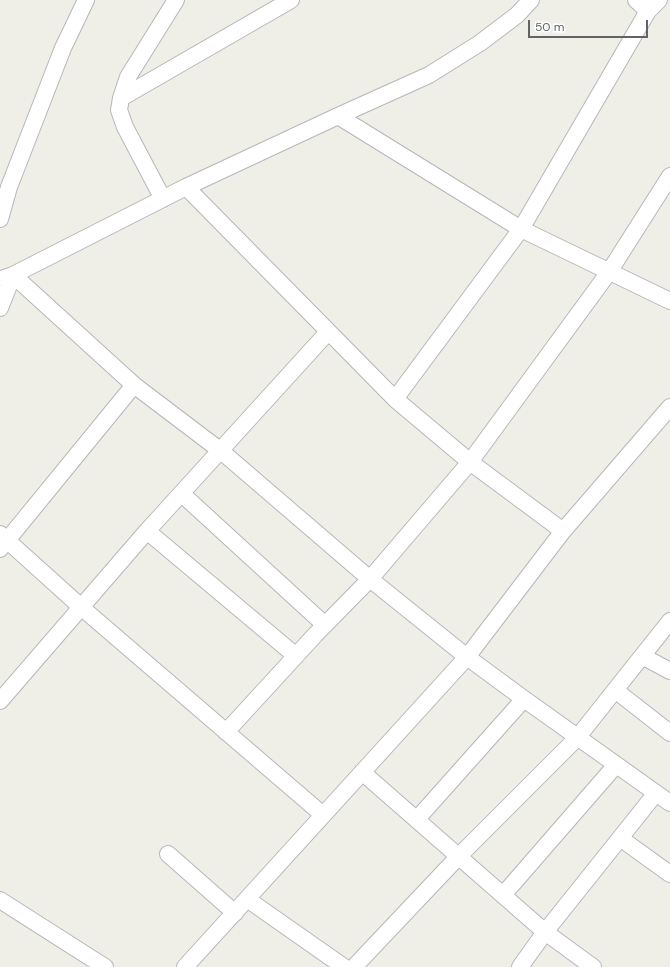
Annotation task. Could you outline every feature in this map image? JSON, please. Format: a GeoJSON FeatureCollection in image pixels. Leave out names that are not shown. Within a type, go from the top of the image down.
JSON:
{"type":"FeatureCollection","features":[{"type":"Feature","properties":{"kind":"street"},"geometry":{"type":"LineString","coordinates":[[0,219],[8,187],[60,55],[86,0]]}},
{"type":"Feature","properties":{"kind":"street"},"geometry":{"type":"LineString","coordinates":[[163,199],[125,127],[120,110],[121,98],[128,77],[176,0]]}},
{"type":"Feature","properties":{"kind":"street"},"geometry":{"type":"LineString","coordinates":[[121,98],[291,0]]}},
{"type":"Feature","properties":{"kind":"street"},"geometry":{"type":"LineString","coordinates":[[7,277],[186,187],[430,75],[486,39],[517,15],[531,0]]}},
{"type":"Feature","properties":{"kind":"street"},"geometry":{"type":"LineString","coordinates":[[395,399],[521,230],[654,6],[636,0]]}},
{"type":"Feature","properties":{"kind":"street"},"geometry":{"type":"LineString","coordinates":[[338,116],[521,230],[670,301]]}},
{"type":"Feature","properties":{"kind":"street"},"geometry":{"type":"LineString","coordinates":[[226,732],[325,625],[370,579],[470,462],[609,272],[670,176]]}},
{"type":"Feature","properties":{"kind":"street"},"geometry":{"type":"LineString","coordinates":[[186,187],[395,399],[470,462],[563,531]]}},
{"type":"Feature","properties":{"kind":"street"},"geometry":{"type":"LineString","coordinates":[[0,308],[7,277]]}},
{"type":"Feature","properties":{"kind":"street"},"geometry":{"type":"LineString","coordinates":[[7,277],[134,385],[221,451],[370,579],[467,657],[577,738],[670,803]]}},
{"type":"Feature","properties":{"kind":"street"},"geometry":{"type":"LineString","coordinates":[[0,701],[147,531],[328,332]]}},
{"type":"Feature","properties":{"kind":"street"},"geometry":{"type":"LineString","coordinates":[[134,385],[3,541],[323,815]]}},
{"type":"Feature","properties":{"kind":"street"},"geometry":{"type":"LineString","coordinates":[[185,967],[467,657],[563,531],[670,407]]}},
{"type":"Feature","properties":{"kind":"street"},"geometry":{"type":"LineString","coordinates":[[182,494],[325,625]]}},
{"type":"Feature","properties":{"kind":"street"},"geometry":{"type":"LineString","coordinates":[[147,531],[296,656]]}},
{"type":"Feature","properties":{"kind":"street"},"geometry":{"type":"LineString","coordinates":[[354,967],[459,856],[577,738],[670,621]]}},
{"type":"Feature","properties":{"kind":"street"},"geometry":{"type":"LineString","coordinates":[[642,656],[670,671]]}},
{"type":"Feature","properties":{"kind":"street"},"geometry":{"type":"LineString","coordinates":[[615,690],[670,733]]}},
{"type":"Feature","properties":{"kind":"street"},"geometry":{"type":"LineString","coordinates":[[416,819],[524,699]]}},
{"type":"Feature","properties":{"kind":"street"},"geometry":{"type":"LineString","coordinates":[[503,895],[616,765]]}},
{"type":"Feature","properties":{"kind":"street"},"geometry":{"type":"LineString","coordinates":[[362,772],[545,932],[593,967]]}},
{"type":"Feature","properties":{"kind":"street"},"geometry":{"type":"LineString","coordinates":[[520,967],[545,932],[656,793]]}},
{"type":"Feature","properties":{"kind":"street"},"geometry":{"type":"LineString","coordinates":[[620,838],[670,874]]}},
{"type":"Feature","properties":{"kind":"street"},"geometry":{"type":"LineString","coordinates":[[168,854],[235,913]]}},
{"type":"Feature","properties":{"kind":"street"},"geometry":{"type":"LineString","coordinates":[[247,899],[344,967]]}},
{"type":"Feature","properties":{"kind":"street"},"geometry":{"type":"LineString","coordinates":[[0,900],[105,967]]}}]}
